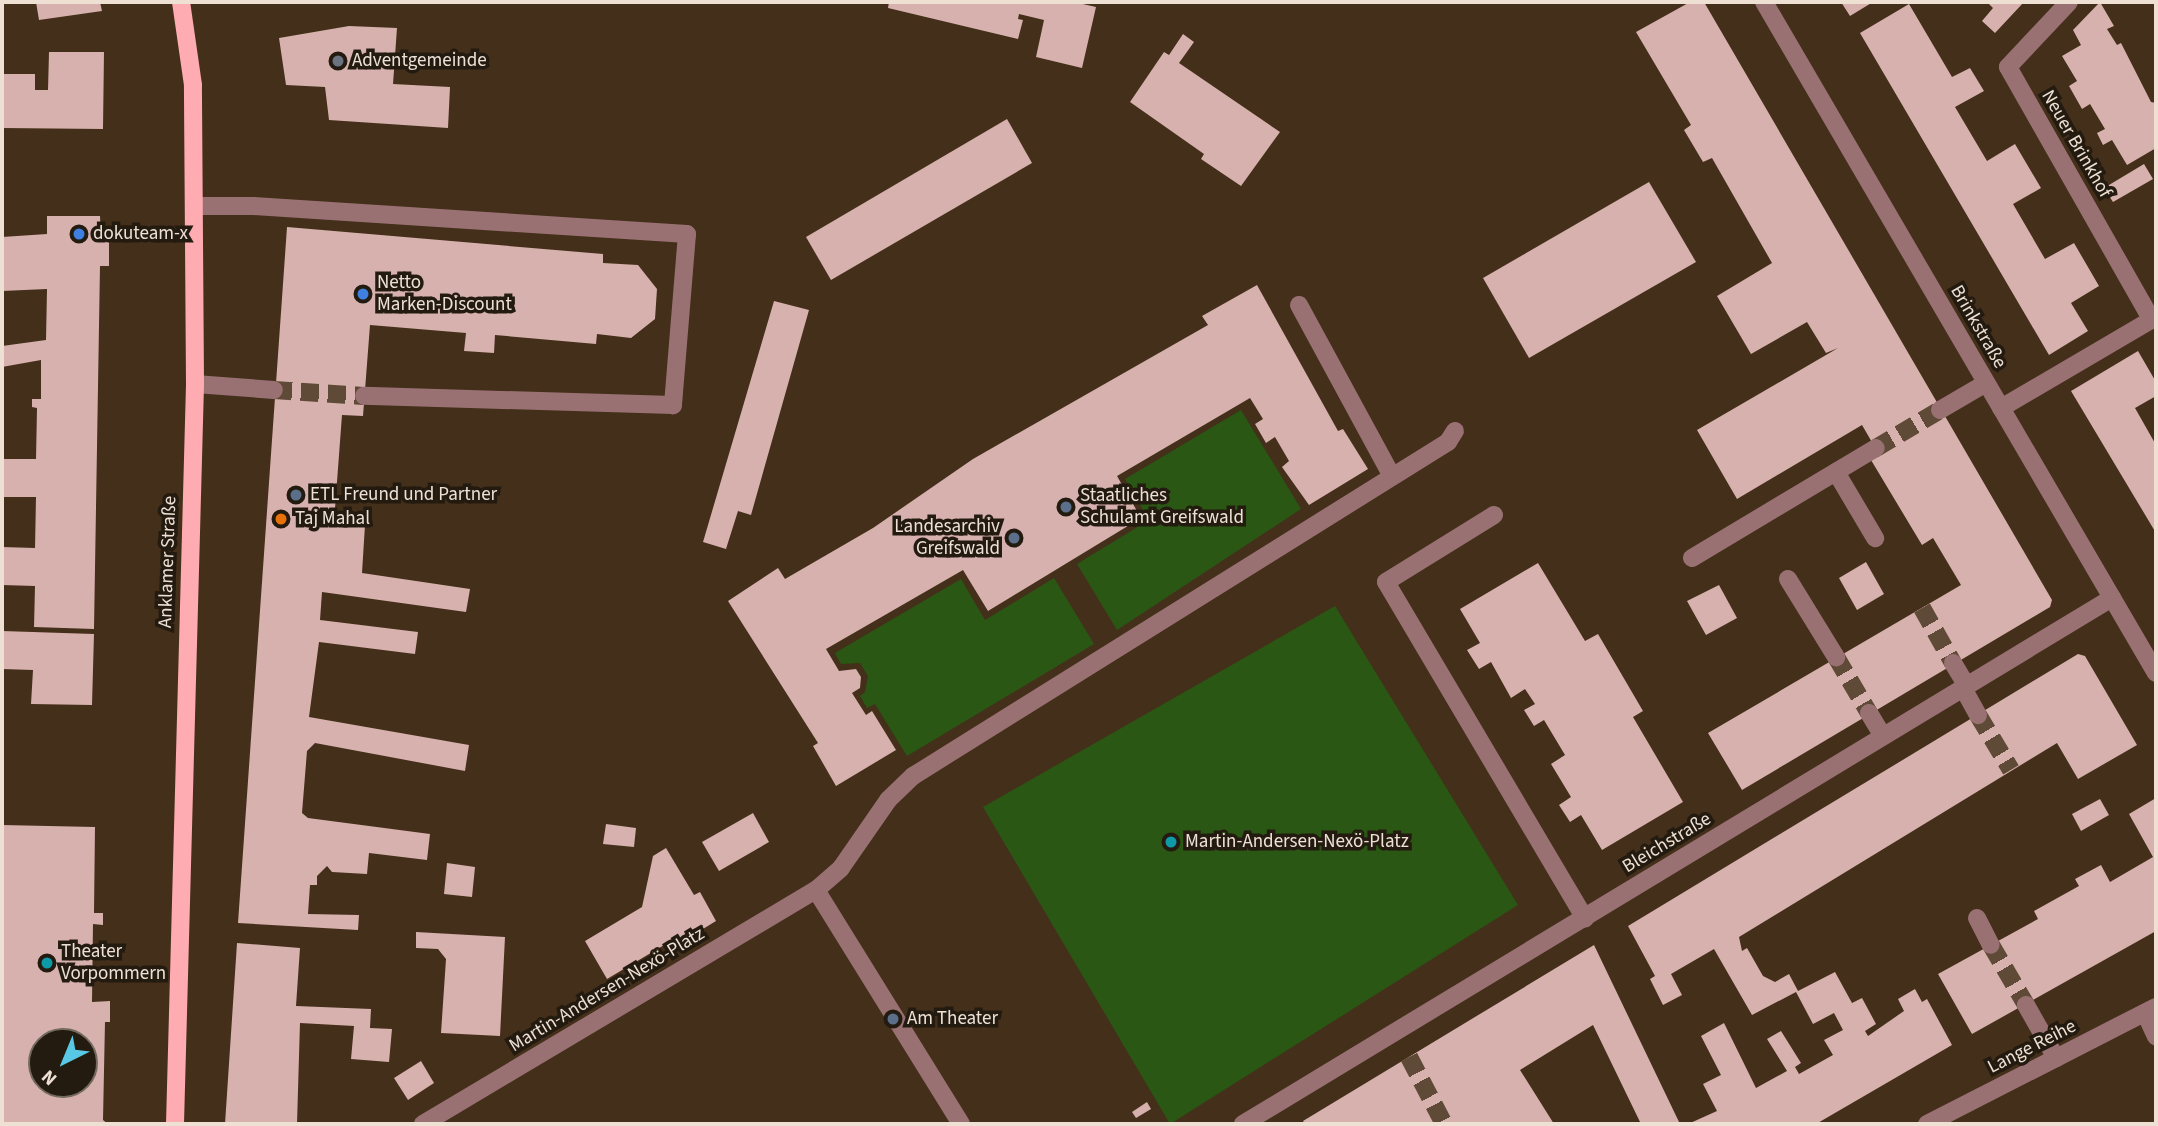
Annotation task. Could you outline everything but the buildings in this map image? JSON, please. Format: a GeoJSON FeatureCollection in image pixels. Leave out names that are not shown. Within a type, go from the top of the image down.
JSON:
{"type":"FeatureCollection","features":[{"type":"Feature","properties":{"kind":"main road","name":"Anklamer Straße"},"geometry":{"type":"LineString","coordinates":[[175,1124],[195,384],[193,85],[181,2]]}},
{"type":"Feature","properties":{"kind":"street","name":"Brinkstraße"},"geometry":{"type":"LineString","coordinates":[[1764,2],[2112,598],[2155,666]]}},
{"type":"Feature","properties":{"kind":"street","name":"Neuer Brinkhof"},"geometry":{"type":"LineString","coordinates":[[2001,408],[2154,319],[2008,68],[2069,2]]}},
{"type":"Feature","properties":{"kind":"street"},"geometry":{"type":"LineString","coordinates":[[195,206],[253,206],[687,234],[673,405],[364,396]]}},
{"type":"Feature","properties":{"kind":"street"},"geometry":{"type":"LineString","coordinates":[[1299,305],[1392,476]]}},
{"type":"Feature","properties":{"kind":"street"},"geometry":{"type":"LineString","coordinates":[[1940,410],[1986,383]]}},
{"type":"Feature","properties":{"kind":"street"},"geometry":{"type":"LineString","coordinates":[[195,384],[274,390]]}},
{"type":"Feature","properties":{"kind":"street","name":"Martin-Andersen-Nexö-Platz"},"geometry":{"type":"LineString","coordinates":[[423,1124],[816,890],[841,868],[888,800],[913,776],[1448,442],[1455,431]]}},
{"type":"Feature","properties":{"kind":"street"},"geometry":{"type":"LineString","coordinates":[[1692,558],[1876,448]]}},
{"type":"Feature","properties":{"kind":"street"},"geometry":{"type":"LineString","coordinates":[[1836,472],[1875,537]]}},
{"type":"Feature","properties":{"kind":"street"},"geometry":{"type":"LineString","coordinates":[[1494,515],[1386,582],[1585,918]]}},
{"type":"Feature","properties":{"kind":"street"},"geometry":{"type":"LineString","coordinates":[[1788,579],[1836,657]]}},
{"type":"Feature","properties":{"kind":"street","name":"Bleichstraße"},"geometry":{"type":"LineString","coordinates":[[1243,1124],[2112,598]]}},
{"type":"Feature","properties":{"kind":"street"},"geometry":{"type":"LineString","coordinates":[[1954,663],[1978,715]]}},
{"type":"Feature","properties":{"kind":"street"},"geometry":{"type":"LineString","coordinates":[[1869,713],[1883,736]]}},
{"type":"Feature","properties":{"kind":"street"},"geometry":{"type":"LineString","coordinates":[[816,890],[961,1124]]}},
{"type":"Feature","properties":{"kind":"street"},"geometry":{"type":"LineString","coordinates":[[1977,918],[1991,945]]}},
{"type":"Feature","properties":{"kind":"street"},"geometry":{"type":"LineString","coordinates":[[2026,1005],[2056,1058]]}},
{"type":"Feature","properties":{"kind":"street"},"geometry":{"type":"LineString","coordinates":[[2151,1010],[2156,1037]]}},
{"type":"Feature","properties":{"kind":"street","name":"Lange Reihe"},"geometry":{"type":"LineString","coordinates":[[1927,1124],[2151,1010]]}},
{"type":"Feature","properties":{"kind":"green space"},"geometry":{"type":"Polygon","coordinates":[[[1241,410],[1301,509],[1117,630],[1077,564],[1149,520],[1125,479],[1241,410]]]}},
{"type":"Feature","properties":{"kind":"green space"},"geometry":{"type":"Polygon","coordinates":[[[1054,578],[1094,644],[907,756],[875,704],[867,708],[860,696],[865,692],[868,676],[860,663],[841,664],[835,653],[961,579],[985,620],[1054,578]]]}},
{"type":"Feature","properties":{"kind":"green space"},"geometry":{"type":"Polygon","coordinates":[[[1335,606],[1518,905],[1170,1124],[983,807],[1335,606]]]}},
{"type":"Feature","properties":{"kind":"tunnel"},"geometry":{"type":"LineString","coordinates":[[274,390],[364,396]]}},
{"type":"Feature","properties":{"kind":"tunnel"},"geometry":{"type":"LineString","coordinates":[[1876,448],[1940,410]]}},
{"type":"Feature","properties":{"kind":"tunnel"},"geometry":{"type":"LineString","coordinates":[[1922,608],[1953,663]]}},
{"type":"Feature","properties":{"kind":"tunnel"},"geometry":{"type":"LineString","coordinates":[[1836,657],[1869,713]]}},
{"type":"Feature","properties":{"kind":"tunnel"},"geometry":{"type":"LineString","coordinates":[[1978,715],[2011,770]]}},
{"type":"Feature","properties":{"kind":"tunnel"},"geometry":{"type":"LineString","coordinates":[[1991,945],[2026,1005]]}},
{"type":"Feature","properties":{"kind":"tunnel"},"geometry":{"type":"LineString","coordinates":[[1409,1057],[1444,1124]]}},
{"type":"Feature","properties":{"kind":"place","name":"Adventgemeinde"},"geometry":{"type":"Point","coordinates":[338,61]}},
{"type":"Feature","properties":{"kind":"place","name":"dokuteam-x"},"geometry":{"type":"Point","coordinates":[79,234]}},
{"type":"Feature","properties":{"kind":"place","name":"Netto Marken-Discount"},"geometry":{"type":"Point","coordinates":[363,294]}},
{"type":"Feature","properties":{"kind":"place","name":"ETL Freund und Partner"},"geometry":{"type":"Point","coordinates":[296,495]}},
{"type":"Feature","properties":{"kind":"place","name":"Staatliches Schulamt Greifswald"},"geometry":{"type":"Point","coordinates":[1066,507]}},
{"type":"Feature","properties":{"kind":"place","name":"Taj Mahal"},"geometry":{"type":"Point","coordinates":[281,519]}},
{"type":"Feature","properties":{"kind":"place","name":"Landesarchiv Greifswald"},"geometry":{"type":"Point","coordinates":[1014,538]}},
{"type":"Feature","properties":{"kind":"place","name":"Martin-Andersen-Nexö-Platz"},"geometry":{"type":"Point","coordinates":[1171,842]}},
{"type":"Feature","properties":{"kind":"place","name":"Theater Vorpommern"},"geometry":{"type":"Point","coordinates":[47,963]}},
{"type":"Feature","properties":{"kind":"place","name":"Am Theater"},"geometry":{"type":"Point","coordinates":[893,1019]}}]}
